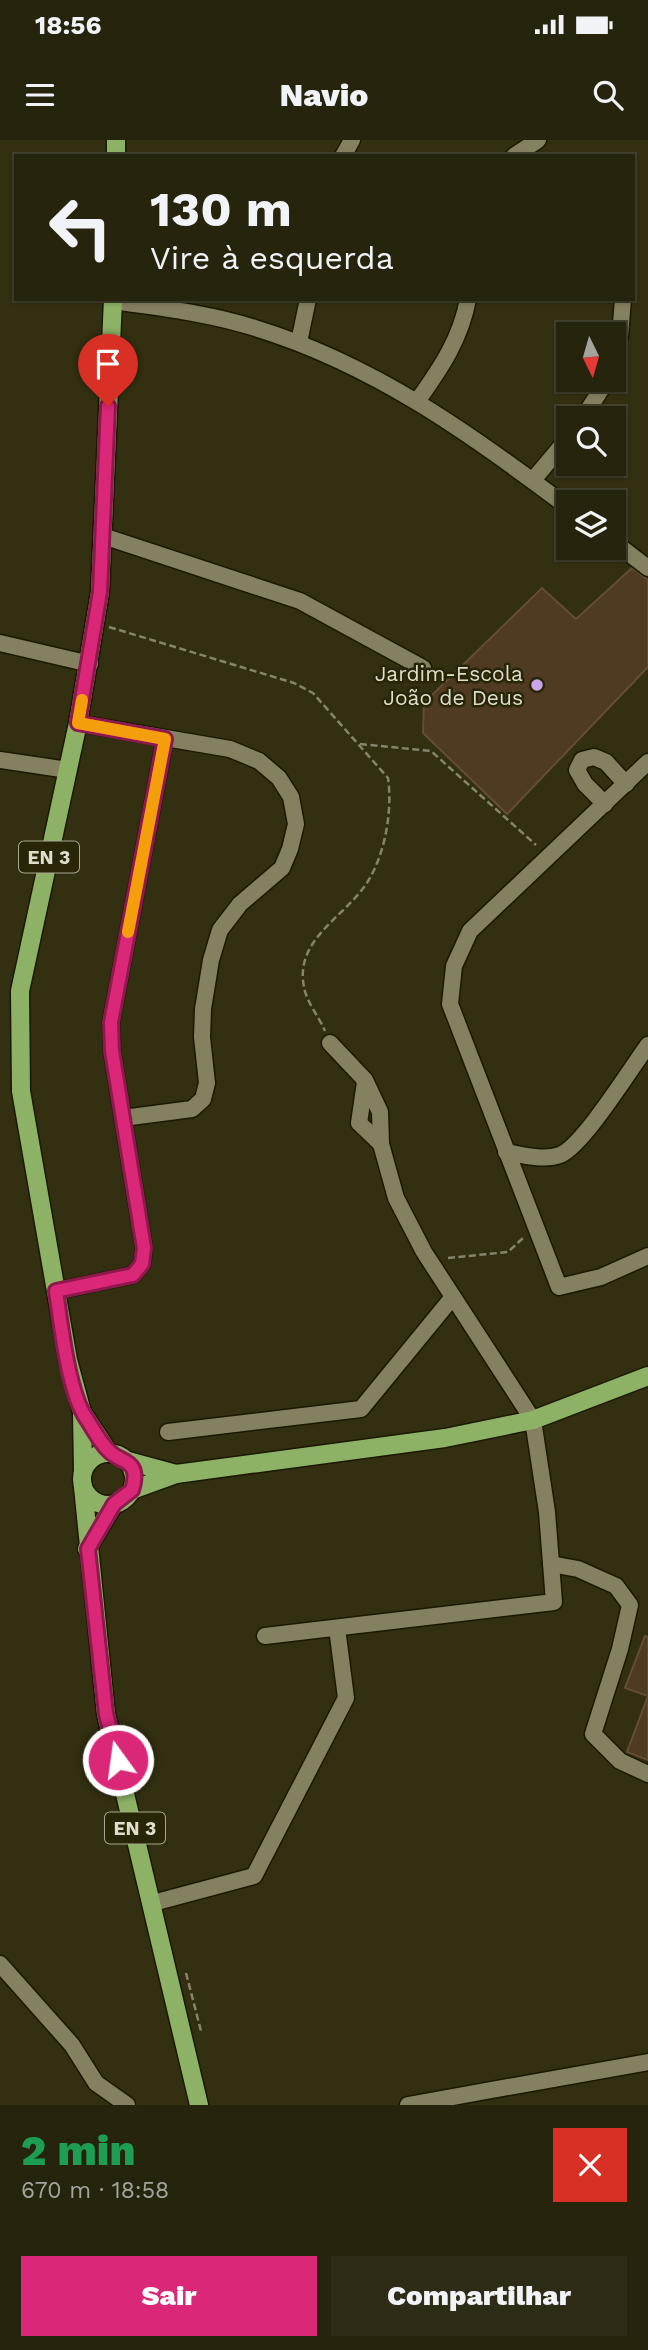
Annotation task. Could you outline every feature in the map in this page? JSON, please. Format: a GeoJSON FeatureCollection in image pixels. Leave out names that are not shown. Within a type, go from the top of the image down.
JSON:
{"type":"FeatureCollection","features":[{"type":"Feature","properties":{"kind":"main road","name":"EN 3"},"geometry":{"type":"LineString","coordinates":[[113,301],[103,536],[95,623],[78,723],[20,991],[21,1091],[68,1360],[82,1412],[88,1549],[106,1714],[199,2105]]}},
{"type":"Feature","properties":{"kind":"main road"},"geometry":{"type":"LineString","coordinates":[[88,1549],[114,1504],[132,1490],[176,1474],[445,1438],[533,1420],[648,1376]]}},
{"type":"Feature","properties":{"kind":"main road","name":"EN 3"},"geometry":{"type":"LineString","coordinates":[[82,1412],[109,1452]]}},
{"type":"Feature","properties":{"kind":"main road"},"geometry":{"type":"LineString","coordinates":[[114,1504],[92,1500],[83,1479],[93,1457],[109,1452],[128,1461],[176,1474]]}},
{"type":"Feature","properties":{"kind":"main road"},"geometry":{"type":"LineString","coordinates":[[128,1461],[134,1475],[132,1490]]}},
{"type":"Feature","properties":{"kind":"street"},"geometry":{"type":"LineString","coordinates":[[517,154],[538,140]]}},
{"type":"Feature","properties":{"kind":"street"},"geometry":{"type":"LineString","coordinates":[[120,301],[181,310],[252,327],[299,342],[377,377],[418,401],[556,498]]}},
{"type":"Feature","properties":{"kind":"street"},"geometry":{"type":"LineString","coordinates":[[299,342],[308,301]]}},
{"type":"Feature","properties":{"kind":"street"},"geometry":{"type":"LineString","coordinates":[[418,401],[446,360],[464,322],[468,301]]}},
{"type":"Feature","properties":{"kind":"street"},"geometry":{"type":"LineString","coordinates":[[621,322],[623,301]]}},
{"type":"Feature","properties":{"kind":"street"},"geometry":{"type":"LineString","coordinates":[[533,481],[556,453]]}},
{"type":"Feature","properties":{"kind":"street"},"geometry":{"type":"LineString","coordinates":[[103,536],[300,601],[423,668]]}},
{"type":"Feature","properties":{"kind":"street"},"geometry":{"type":"LineString","coordinates":[[626,551],[648,568]]}},
{"type":"Feature","properties":{"kind":"street"},"geometry":{"type":"LineString","coordinates":[[0,643],[90,664]]}},
{"type":"Feature","properties":{"kind":"street"},"geometry":{"type":"LineString","coordinates":[[78,723],[230,749],[259,761],[278,778],[291,797],[296,824],[282,867],[240,904],[220,930],[211,960],[203,1009],[202,1037],[207,1083],[203,1099],[192,1109],[123,1118]]}},
{"type":"Feature","properties":{"kind":"street"},"geometry":{"type":"LineString","coordinates":[[56,1291],[133,1275],[142,1264],[144,1248],[112,1051],[111,1022],[165,739]]}},
{"type":"Feature","properties":{"kind":"street"},"geometry":{"type":"LineString","coordinates":[[605,804],[585,784],[578,771],[582,760],[594,757],[606,762],[626,784]]}},
{"type":"Feature","properties":{"kind":"street"},"geometry":{"type":"LineString","coordinates":[[0,760],[68,770]]}},
{"type":"Feature","properties":{"kind":"street"},"geometry":{"type":"LineString","coordinates":[[648,762],[470,932],[454,966],[450,1004],[559,1287],[601,1277],[648,1256]]}},
{"type":"Feature","properties":{"kind":"street"},"geometry":{"type":"LineString","coordinates":[[265,1636],[554,1602],[533,1420],[452,1297],[396,1198],[381,1143],[380,1112],[365,1080],[330,1043]]}},
{"type":"Feature","properties":{"kind":"street"},"geometry":{"type":"LineString","coordinates":[[506,1152],[533,1157],[559,1155],[577,1142],[648,1045]]}},
{"type":"Feature","properties":{"kind":"street"},"geometry":{"type":"LineString","coordinates":[[168,1432],[361,1409],[452,1297]]}},
{"type":"Feature","properties":{"kind":"street"},"geometry":{"type":"LineString","coordinates":[[551,1564],[578,1569],[616,1586],[630,1605],[620,1649],[593,1734],[620,1761],[648,1774]]}},
{"type":"Feature","properties":{"kind":"street"},"geometry":{"type":"LineString","coordinates":[[153,1903],[254,1876],[346,1698],[337,1628]]}},
{"type":"Feature","properties":{"kind":"street"},"geometry":{"type":"LineString","coordinates":[[0,1964],[72,2045],[96,2083],[127,2105]]}},
{"type":"Feature","properties":{"kind":"street"},"geometry":{"type":"LineString","coordinates":[[408,2105],[648,2062]]}},
{"type":"Feature","properties":{"kind":"path"},"geometry":{"type":"LineString","coordinates":[[95,623],[293,682],[313,693],[388,778],[385,835],[363,890],[310,946],[303,965],[304,990],[330,1043]]}},
{"type":"Feature","properties":{"kind":"path"},"geometry":{"type":"LineString","coordinates":[[360,744],[431,751],[550,856]]}},
{"type":"Feature","properties":{"kind":"path"},"geometry":{"type":"LineString","coordinates":[[432,1264],[450,1257],[508,1252],[535,1227]]}},
{"type":"Feature","properties":{"kind":"building","name":"Jardim-Escola João de Deus"},"geometry":{"type":"Polygon","coordinates":[[[632,568],[648,580],[648,667],[507,814],[423,733],[424,703],[542,588],[576,619],[632,568]]]}},
{"type":"Feature","properties":{"kind":"building"},"geometry":{"type":"Polygon","coordinates":[[[645,1636],[648,1637],[648,1696],[625,1688],[645,1636]]]}},
{"type":"Feature","properties":{"kind":"building"},"geometry":{"type":"Polygon","coordinates":[[[648,1696],[648,1760],[627,1752],[648,1696]]]}},
{"type":"Feature","properties":{"kind":"slow traffic"},"geometry":{"type":"LineString","coordinates":[[82,700],[78,723],[165,739],[128,932]]}},
{"type":"Feature","properties":{"kind":"place","name":"Jardim-Escola João de Deus"},"geometry":{"type":"Point","coordinates":[537,685]}},
{"type":"Feature","properties":{"kind":"route"},"geometry":{"type":"LineString","coordinates":[[108,406],[100,592],[78,723],[165,739],[111,1022],[112,1051],[144,1248],[142,1264],[133,1275],[56,1291],[68,1360],[82,1412],[109,1452],[128,1461],[134,1475],[134,1483],[128,1497],[114,1504],[88,1549],[106,1714],[118,1760]]}}]}
